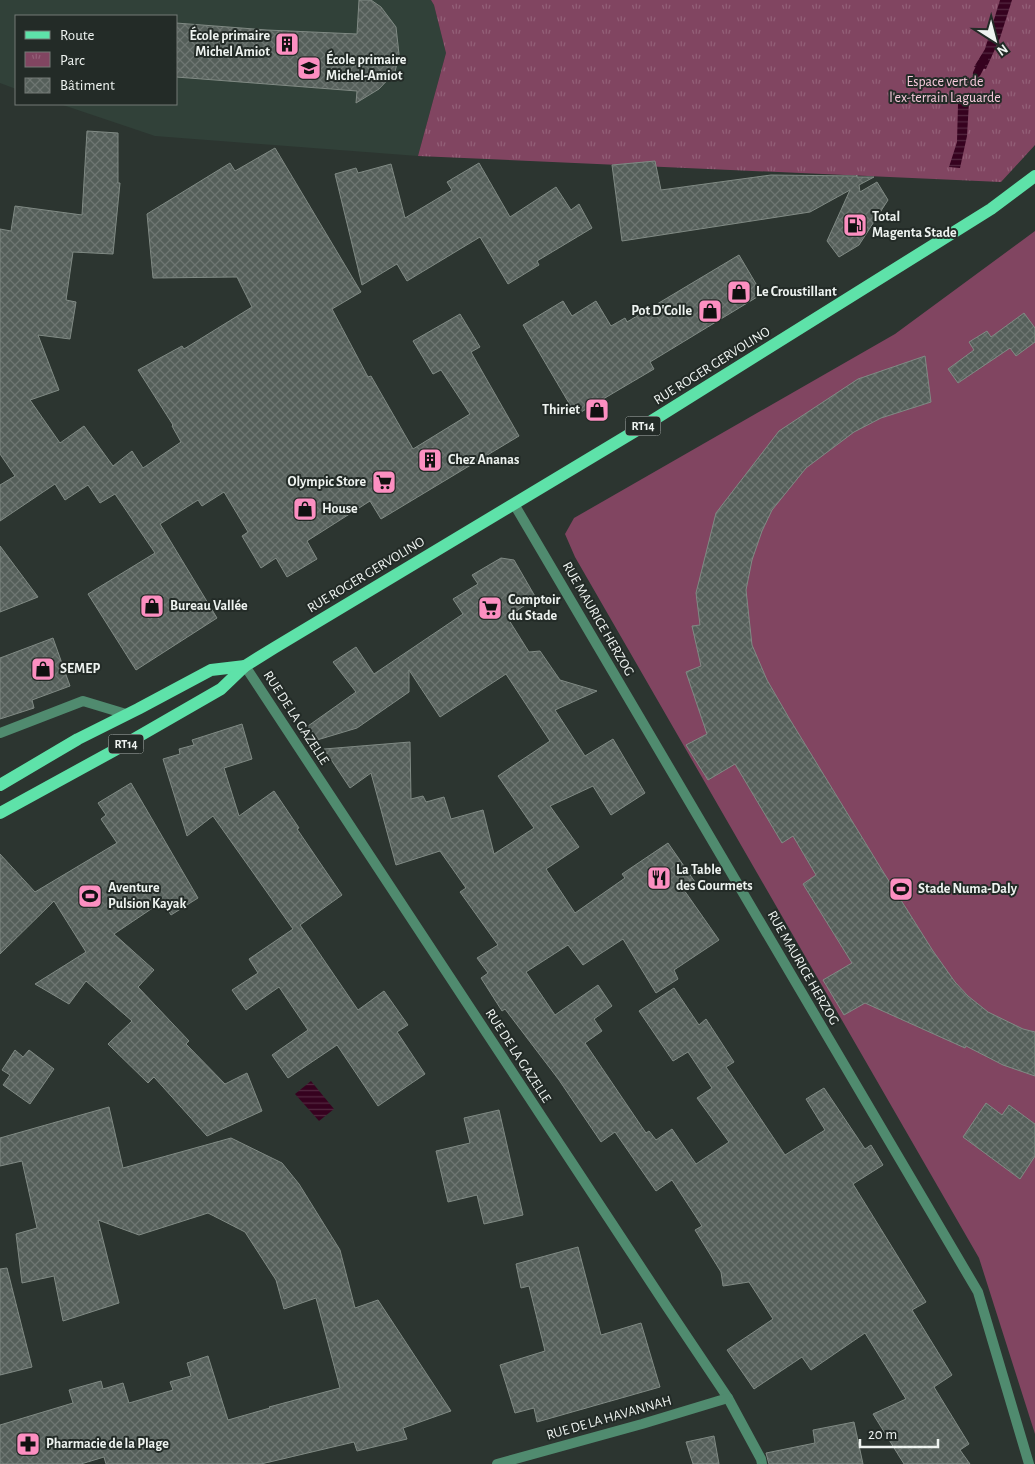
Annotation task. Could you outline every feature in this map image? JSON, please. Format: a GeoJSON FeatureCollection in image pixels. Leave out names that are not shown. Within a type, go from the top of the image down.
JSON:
{"type":"FeatureCollection","features":[{"type":"Feature","properties":{"kind":"main road","name":"RUE ROGER GERVOLINO"},"geometry":{"type":"LineString","coordinates":[[0,813],[221,689],[245,666],[642,427],[991,209],[1035,176]]}},
{"type":"Feature","properties":{"kind":"main road","name":"RUE ROGER GERVOLINO"},"geometry":{"type":"LineString","coordinates":[[0,785],[78,739],[211,670],[245,666]]}},
{"type":"Feature","properties":{"kind":"street","name":"RUE MAURICE HERZOG"},"geometry":{"type":"LineString","coordinates":[[514,504],[978,1292],[1029,1464]]}},
{"type":"Feature","properties":{"kind":"street","name":"RUE DE LA GAZELLE"},"geometry":{"type":"LineString","coordinates":[[245,666],[728,1398],[762,1464]]}},
{"type":"Feature","properties":{"kind":"street"},"geometry":{"type":"LineString","coordinates":[[0,734],[83,701],[126,714]]}},
{"type":"Feature","properties":{"kind":"street","name":"RUE DE LA HAVANNAH"},"geometry":{"type":"LineString","coordinates":[[497,1464],[728,1398]]}},
{"type":"Feature","properties":{"kind":"shaded area","name":"École primaire Michel-Amiot"},"geometry":{"type":"Polygon","coordinates":[[[0,0],[431,0],[434,5],[446,53],[418,156],[155,136],[63,105],[178,105],[178,15],[15,15],[15,89],[0,83],[0,0]]]}},
{"type":"Feature","properties":{"kind":"shaded area"},"geometry":{"type":"Polygon","coordinates":[[[1000,0],[1012,0],[1000,38],[986,69],[974,67],[985,49],[1000,0]]]}},
{"type":"Feature","properties":{"kind":"shaded area"},"geometry":{"type":"Polygon","coordinates":[[[962,100],[969,102],[967,136],[960,168],[949,167],[957,142],[958,104],[962,100]]]}},
{"type":"Feature","properties":{"kind":"shaded area"},"geometry":{"type":"Polygon","coordinates":[[[311,1081],[334,1109],[319,1121],[295,1094],[311,1081]]]}},
{"type":"Feature","properties":{"kind":"green space","name":"Espace vert de l'ex-terrain Laguarde"},"geometry":{"type":"Polygon","coordinates":[[[431,0],[1035,0],[1035,145],[1001,182],[418,156],[446,53],[434,5],[431,0]]]}},
{"type":"Feature","properties":{"kind":"green space","name":"Stade Numa-Daly"},"geometry":{"type":"Polygon","coordinates":[[[1035,231],[1035,1434],[979,1258],[575,557],[565,534],[574,518],[895,334],[1035,231]]]}},
{"type":"Feature","properties":{"kind":"building","name":"École primaire Michel Amiot"},"geometry":{"type":"Polygon","coordinates":[[[359,0],[371,0],[381,7],[396,27],[399,54],[395,72],[379,89],[356,103],[357,91],[178,77],[178,23],[357,34],[359,0]]]}},
{"type":"Feature","properties":{"kind":"building"},"geometry":{"type":"Polygon","coordinates":[[[87,131],[118,133],[118,183],[120,183],[113,254],[73,252],[66,300],[76,302],[70,339],[38,335],[59,390],[30,400],[60,443],[84,426],[113,466],[132,451],[143,468],[181,442],[173,425],[138,370],[182,346],[184,349],[252,307],[237,277],[153,278],[147,214],[230,163],[235,171],[275,148],[361,292],[332,309],[368,377],[371,376],[413,449],[470,414],[441,370],[433,374],[413,341],[460,314],[480,347],[471,352],[519,436],[381,519],[370,501],[307,541],[317,559],[287,577],[276,558],[261,568],[242,536],[248,532],[224,492],[202,506],[198,500],[160,524],[217,618],[136,670],[88,594],[155,553],[115,494],[100,503],[88,485],[65,500],[55,484],[0,521],[0,485],[15,476],[0,454],[0,229],[11,231],[15,206],[82,215],[87,131]]]}},
{"type":"Feature","properties":{"kind":"building"},"geometry":{"type":"Polygon","coordinates":[[[655,161],[661,190],[771,175],[857,175],[857,177],[874,177],[859,185],[860,192],[877,182],[888,200],[859,245],[839,257],[827,241],[850,190],[810,212],[622,241],[612,165],[655,161]]]}},
{"type":"Feature","properties":{"kind":"building"},"geometry":{"type":"Polygon","coordinates":[[[479,163],[510,217],[556,187],[571,210],[579,204],[592,228],[537,261],[539,265],[508,284],[480,237],[407,281],[397,264],[362,285],[335,174],[356,168],[358,173],[391,164],[405,218],[452,190],[447,182],[479,163]]]}},
{"type":"Feature","properties":{"kind":"building"},"geometry":{"type":"Polygon","coordinates":[[[739,255],[762,294],[650,362],[654,369],[576,415],[523,325],[563,301],[572,316],[596,301],[611,326],[625,318],[627,322],[739,255]]]}},
{"type":"Feature","properties":{"kind":"building"},"geometry":{"type":"Polygon","coordinates":[[[1024,313],[1035,328],[1035,342],[1016,356],[1010,348],[958,383],[948,369],[974,350],[969,342],[987,331],[991,337],[1024,313]]]}},
{"type":"Feature","properties":{"kind":"building"},"geometry":{"type":"Polygon","coordinates":[[[925,356],[931,402],[881,418],[854,432],[806,468],[772,510],[752,560],[746,590],[752,645],[767,680],[789,718],[882,870],[933,951],[955,982],[968,996],[988,1012],[1023,1029],[1035,1032],[1035,1076],[1003,1065],[966,1046],[965,1048],[865,1003],[844,1015],[823,980],[852,963],[803,884],[816,875],[793,836],[782,843],[735,764],[708,780],[686,745],[707,734],[686,672],[701,666],[692,626],[700,625],[696,593],[716,513],[779,431],[858,379],[925,356]]]}},
{"type":"Feature","properties":{"kind":"building"},"geometry":{"type":"Polygon","coordinates":[[[0,546],[38,597],[0,612],[0,546]]]}},
{"type":"Feature","properties":{"kind":"building"},"geometry":{"type":"Polygon","coordinates":[[[501,558],[514,560],[536,598],[507,617],[529,652],[540,651],[560,680],[597,691],[555,710],[585,756],[613,739],[645,793],[611,815],[593,786],[550,806],[579,847],[546,869],[575,913],[625,878],[622,874],[668,843],[695,882],[684,890],[719,940],[674,970],[678,979],[656,993],[623,939],[583,965],[568,945],[526,972],[555,1015],[598,985],[612,1006],[594,1019],[602,1031],[585,1043],[646,1133],[649,1131],[656,1140],[672,1129],[696,1164],[729,1142],[697,1098],[712,1088],[688,1052],[673,1061],[639,1011],[674,988],[699,1025],[706,1019],[734,1062],[726,1067],[785,1155],[825,1130],[806,1099],[824,1088],[865,1149],[871,1145],[883,1165],[853,1184],[926,1302],[912,1310],[952,1375],[934,1387],[969,1444],[960,1450],[970,1464],[904,1464],[873,1414],[906,1399],[865,1333],[811,1370],[802,1357],[754,1389],[727,1350],[773,1319],[749,1282],[723,1286],[721,1272],[695,1230],[702,1226],[672,1180],[656,1191],[615,1132],[601,1142],[559,1080],[505,1009],[502,1011],[481,978],[488,973],[477,958],[498,945],[460,892],[466,888],[440,851],[396,865],[371,773],[350,788],[324,749],[410,742],[411,799],[423,796],[426,802],[444,797],[451,819],[483,810],[494,854],[534,828],[498,776],[550,741],[506,674],[440,717],[409,670],[409,692],[357,728],[317,740],[308,726],[356,692],[333,662],[356,647],[374,674],[463,614],[453,599],[478,584],[472,575],[501,558]]]}},
{"type":"Feature","properties":{"kind":"building"},"geometry":{"type":"Polygon","coordinates":[[[53,638],[70,686],[32,700],[34,708],[0,719],[0,658],[53,638]]]}},
{"type":"Feature","properties":{"kind":"building"},"geometry":{"type":"Polygon","coordinates":[[[242,724],[252,759],[224,768],[239,816],[274,791],[299,828],[297,829],[342,895],[300,925],[358,1010],[384,991],[408,1025],[397,1032],[425,1074],[378,1106],[337,1045],[288,1078],[272,1055],[308,1030],[279,987],[246,1010],[232,990],[258,973],[249,959],[293,929],[213,816],[187,836],[163,759],[180,754],[179,749],[194,745],[192,740],[242,724]]]}},
{"type":"Feature","properties":{"kind":"building"},"geometry":{"type":"Polygon","coordinates":[[[131,783],[198,898],[171,915],[163,901],[114,934],[154,970],[138,987],[189,1041],[186,1044],[225,1084],[247,1073],[262,1111],[207,1136],[154,1077],[148,1083],[108,1044],[132,1021],[86,981],[69,1004],[35,984],[86,952],[54,901],[0,954],[0,854],[35,892],[117,843],[101,819],[106,815],[98,803],[131,783]]]}},
{"type":"Feature","properties":{"kind":"building"},"geometry":{"type":"Polygon","coordinates":[[[15,1050],[23,1057],[29,1050],[54,1069],[30,1104],[3,1085],[10,1075],[2,1070],[15,1050]]]}},
{"type":"Feature","properties":{"kind":"building"},"geometry":{"type":"Polygon","coordinates":[[[986,1103],[1002,1115],[1009,1105],[1035,1124],[1035,1156],[1020,1179],[963,1137],[986,1103]]]}},
{"type":"Feature","properties":{"kind":"building"},"geometry":{"type":"Polygon","coordinates":[[[109,1107],[123,1168],[231,1138],[282,1163],[299,1184],[340,1250],[355,1308],[378,1300],[451,1411],[403,1428],[407,1439],[357,1451],[354,1442],[261,1464],[106,1464],[104,1457],[81,1464],[0,1464],[0,1425],[73,1403],[69,1390],[101,1381],[103,1389],[123,1383],[129,1403],[173,1390],[170,1382],[191,1376],[187,1363],[208,1356],[228,1420],[340,1388],[316,1298],[284,1309],[276,1280],[245,1232],[208,1213],[139,1235],[98,1220],[119,1303],[63,1321],[54,1276],[22,1283],[16,1234],[37,1228],[22,1161],[0,1166],[0,1138],[109,1107]]]}},
{"type":"Feature","properties":{"kind":"building"},"geometry":{"type":"Polygon","coordinates":[[[499,1110],[523,1215],[484,1224],[477,1195],[448,1202],[436,1151],[470,1143],[464,1118],[499,1110]]]}},
{"type":"Feature","properties":{"kind":"building"},"geometry":{"type":"Polygon","coordinates":[[[578,1247],[601,1335],[641,1323],[660,1387],[537,1422],[534,1408],[515,1413],[500,1365],[545,1351],[529,1286],[521,1288],[516,1264],[578,1247]]]}},
{"type":"Feature","properties":{"kind":"building"},"geometry":{"type":"Polygon","coordinates":[[[7,1268],[32,1367],[0,1375],[0,1269],[7,1268]]]}},
{"type":"Feature","properties":{"kind":"building"},"geometry":{"type":"Polygon","coordinates":[[[854,1422],[863,1464],[769,1464],[766,1453],[815,1443],[813,1430],[854,1422]]]}},
{"type":"Feature","properties":{"kind":"building"},"geometry":{"type":"Polygon","coordinates":[[[714,1436],[719,1464],[693,1464],[686,1442],[714,1436]]]}},
{"type":"Feature","properties":{"kind":"waterway"},"geometry":{"type":"LineString","coordinates":[[977,73],[984,59]]}},
{"type":"Feature","properties":{"kind":"place","name":"École primaire Michel Amiot"},"geometry":{"type":"Point","coordinates":[287,44]}},
{"type":"Feature","properties":{"kind":"place","name":"École primaire Michel-Amiot"},"geometry":{"type":"Point","coordinates":[309,68]}},
{"type":"Feature","properties":{"kind":"place","name":"Total Magenta Stade"},"geometry":{"type":"Point","coordinates":[855,225]}},
{"type":"Feature","properties":{"kind":"place","name":"Le Croustillant"},"geometry":{"type":"Point","coordinates":[739,292]}},
{"type":"Feature","properties":{"kind":"place","name":"Pot D'Colle"},"geometry":{"type":"Point","coordinates":[710,311]}},
{"type":"Feature","properties":{"kind":"place","name":"Thiriet"},"geometry":{"type":"Point","coordinates":[597,410]}},
{"type":"Feature","properties":{"kind":"place","name":"Chez Ananas"},"geometry":{"type":"Point","coordinates":[430,460]}},
{"type":"Feature","properties":{"kind":"place","name":"Olympic Store"},"geometry":{"type":"Point","coordinates":[384,482]}},
{"type":"Feature","properties":{"kind":"place","name":"House"},"geometry":{"type":"Point","coordinates":[305,509]}},
{"type":"Feature","properties":{"kind":"place","name":"Bureau Vallée"},"geometry":{"type":"Point","coordinates":[152,606]}},
{"type":"Feature","properties":{"kind":"place","name":"Comptoir du Stade"},"geometry":{"type":"Point","coordinates":[490,608]}},
{"type":"Feature","properties":{"kind":"place","name":"SEMEP"},"geometry":{"type":"Point","coordinates":[43,669]}},
{"type":"Feature","properties":{"kind":"place","name":"La Table des Gourmets"},"geometry":{"type":"Point","coordinates":[659,878]}},
{"type":"Feature","properties":{"kind":"place","name":"Stade Numa-Daly"},"geometry":{"type":"Point","coordinates":[901,889]}},
{"type":"Feature","properties":{"kind":"place","name":"Aventure Pulsion Kayak"},"geometry":{"type":"Point","coordinates":[90,896]}},
{"type":"Feature","properties":{"kind":"place","name":"Pharmacie de la Plage"},"geometry":{"type":"Point","coordinates":[28,1444]}}]}
